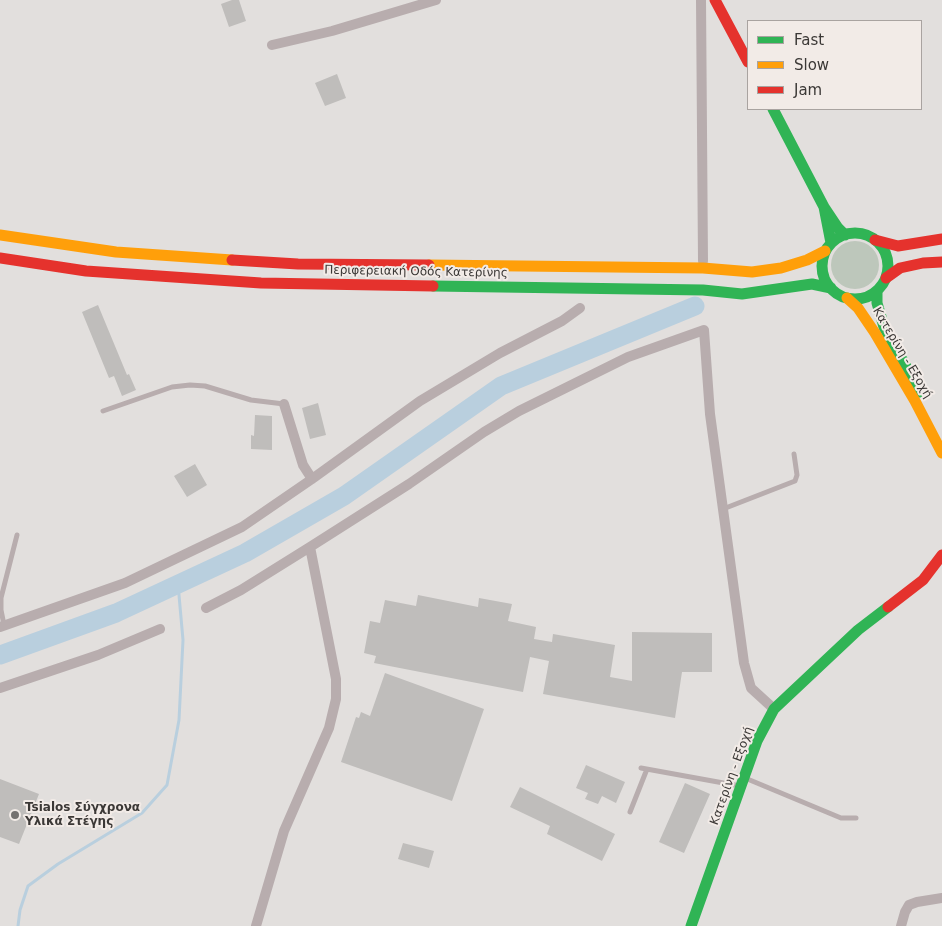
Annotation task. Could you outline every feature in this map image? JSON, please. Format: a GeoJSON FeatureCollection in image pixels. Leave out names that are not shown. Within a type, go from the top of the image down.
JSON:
{"type":"FeatureCollection","features":[{"type":"Feature","properties":{"kind":"main road"},"geometry":{"type":"LineString","coordinates":[[715,0],[747,60]]}},
{"type":"Feature","properties":{"kind":"main road"},"geometry":{"type":"LineString","coordinates":[[774,110],[824,207],[838,228],[845,234]]}},
{"type":"Feature","properties":{"kind":"main road"},"geometry":{"type":"LineString","coordinates":[[824,207],[828,247],[822,262],[823,272],[826,282],[837,294],[847,298],[863,298],[877,291],[886,278],[900,268],[923,263],[942,262]]}},
{"type":"Feature","properties":{"kind":"main road"},"geometry":{"type":"LineString","coordinates":[[828,247],[845,234],[861,234],[898,246],[942,239]]}},
{"type":"Feature","properties":{"kind":"main road","name":"Περιφερειακή Οδός Κατερίνης"},"geometry":{"type":"LineString","coordinates":[[0,235],[116,252],[298,264],[703,268],[752,272],[794,265],[828,247]]}},
{"type":"Feature","properties":{"kind":"main road"},"geometry":{"type":"LineString","coordinates":[[875,240],[887,257],[888,268],[886,278]]}},
{"type":"Feature","properties":{"kind":"main road","name":"Περιφερειακή Οδός Κατερίνης"},"geometry":{"type":"LineString","coordinates":[[0,258],[86,271],[261,283],[703,290],[742,294],[812,284],[831,288]]}},
{"type":"Feature","properties":{"kind":"main road","name":"Κατερίνη - Εξοχή"},"geometry":{"type":"LineString","coordinates":[[877,291],[877,303],[884,327],[942,434]]}},
{"type":"Feature","properties":{"kind":"main road","name":"Κατερίνη - Εξοχή"},"geometry":{"type":"LineString","coordinates":[[847,298],[858,308],[875,332],[915,401],[942,453]]}},
{"type":"Feature","properties":{"kind":"main road","name":"Κατερίνη - Εξοχή"},"geometry":{"type":"LineString","coordinates":[[924,580],[942,555]]}},
{"type":"Feature","properties":{"kind":"main road","name":"Κατερίνη - Εξοχή"},"geometry":{"type":"LineString","coordinates":[[691,926],[757,740],[774,709],[858,630],[924,580],[942,573]]}},
{"type":"Feature","properties":{"kind":"street"},"geometry":{"type":"LineString","coordinates":[[272,44],[332,31],[436,0]]}},
{"type":"Feature","properties":{"kind":"street"},"geometry":{"type":"LineString","coordinates":[[700,0],[703,261]]}},
{"type":"Feature","properties":{"kind":"street"},"geometry":{"type":"LineString","coordinates":[[2,626],[125,583],[242,527],[420,401],[500,353],[562,321],[580,308]]}},
{"type":"Feature","properties":{"kind":"street"},"geometry":{"type":"LineString","coordinates":[[206,608],[241,590],[310,547],[410,484],[484,432],[519,411],[628,357],[704,330],[710,414],[744,662],[751,688],[774,709]]}},
{"type":"Feature","properties":{"kind":"street"},"geometry":{"type":"LineString","coordinates":[[284,404],[303,465],[312,479]]}},
{"type":"Feature","properties":{"kind":"street"},"geometry":{"type":"LineString","coordinates":[[256,926],[284,830],[334,714],[336,679],[310,547]]}},
{"type":"Feature","properties":{"kind":"street"},"geometry":{"type":"LineString","coordinates":[[0,688],[98,655],[160,629]]}},
{"type":"Feature","properties":{"kind":"street"},"geometry":{"type":"LineString","coordinates":[[902,926],[905,912],[909,906],[917,902],[942,898]]}},
{"type":"Feature","properties":{"kind":"lane"},"geometry":{"type":"LineString","coordinates":[[103,411],[172,387],[190,385],[206,386],[251,400],[284,404]]}},
{"type":"Feature","properties":{"kind":"lane"},"geometry":{"type":"LineString","coordinates":[[723,509],[795,481],[797,474],[794,454]]}},
{"type":"Feature","properties":{"kind":"lane"},"geometry":{"type":"LineString","coordinates":[[2,626],[1,598],[17,536]]}},
{"type":"Feature","properties":{"kind":"lane"},"geometry":{"type":"LineString","coordinates":[[630,812],[644,769],[742,782],[840,818],[856,818]]}},
{"type":"Feature","properties":{"kind":"shaded area"},"geometry":{"type":"Polygon","coordinates":[[[850,241],[860,241],[869,245],[875,251],[878,256],[878,274],[869,285],[860,289],[850,289],[841,285],[835,279],[831,270],[831,260],[835,251],[841,245],[850,241]]]}},
{"type":"Feature","properties":{"kind":"building"},"geometry":{"type":"Polygon","coordinates":[[[232,0],[239,0],[246,21],[229,27],[221,4],[232,0]]]}},
{"type":"Feature","properties":{"kind":"building"},"geometry":{"type":"Polygon","coordinates":[[[337,74],[346,98],[325,106],[315,83],[337,74]]]}},
{"type":"Feature","properties":{"kind":"building"},"geometry":{"type":"Polygon","coordinates":[[[98,305],[127,375],[129,374],[136,390],[122,396],[114,376],[109,378],[82,312],[98,305]]]}},
{"type":"Feature","properties":{"kind":"building"},"geometry":{"type":"Polygon","coordinates":[[[318,403],[326,435],[310,439],[302,408],[318,403]]]}},
{"type":"Feature","properties":{"kind":"building"},"geometry":{"type":"Polygon","coordinates":[[[255,415],[272,416],[272,450],[251,449],[251,435],[254,436],[255,415]]]}},
{"type":"Feature","properties":{"kind":"building"},"geometry":{"type":"Polygon","coordinates":[[[195,464],[207,485],[187,497],[174,476],[195,464]]]}},
{"type":"Feature","properties":{"kind":"building"},"geometry":{"type":"Polygon","coordinates":[[[418,595],[478,607],[479,598],[512,604],[508,621],[536,627],[534,639],[552,642],[553,634],[615,645],[610,677],[632,681],[632,632],[712,633],[712,672],[682,672],[675,718],[543,694],[549,661],[530,657],[523,692],[374,663],[376,656],[364,653],[370,621],[380,623],[385,600],[416,606],[418,595]]]}},
{"type":"Feature","properties":{"kind":"building"},"geometry":{"type":"Polygon","coordinates":[[[385,673],[484,709],[452,801],[341,762],[356,717],[359,718],[361,712],[370,716],[385,673]]]}},
{"type":"Feature","properties":{"kind":"building"},"geometry":{"type":"Polygon","coordinates":[[[586,765],[625,782],[616,803],[602,796],[598,804],[585,799],[588,793],[576,788],[586,765]]]}},
{"type":"Feature","properties":{"kind":"building","name":"Tsialos Σύγχρονα Υλικά Στέγης"},"geometry":{"type":"Polygon","coordinates":[[[0,779],[39,794],[19,844],[0,837],[0,779]]]}},
{"type":"Feature","properties":{"kind":"building"},"geometry":{"type":"Polygon","coordinates":[[[685,783],[710,794],[684,853],[659,842],[685,783]]]}},
{"type":"Feature","properties":{"kind":"building"},"geometry":{"type":"Polygon","coordinates":[[[520,787],[615,834],[602,861],[547,834],[550,826],[510,807],[520,787]]]}},
{"type":"Feature","properties":{"kind":"building"},"geometry":{"type":"Polygon","coordinates":[[[403,843],[434,851],[429,868],[398,859],[403,843]]]}},
{"type":"Feature","properties":{"kind":"waterway"},"geometry":{"type":"LineString","coordinates":[[0,655],[116,613],[245,553],[344,496],[501,386],[695,306]]}},
{"type":"Feature","properties":{"kind":"waterway"},"geometry":{"type":"LineString","coordinates":[[18,926],[20,910],[28,886],[58,864],[142,813],[167,785],[179,720],[183,640],[178,584]]}},
{"type":"Feature","properties":{"kind":"traffic: fast"},"geometry":{"type":"LineString","coordinates":[[774,110],[824,207]]}},
{"type":"Feature","properties":{"kind":"traffic: fast"},"geometry":{"type":"LineString","coordinates":[[831,243],[824,207],[845,235]]}},
{"type":"Feature","properties":{"kind":"traffic: fast"},"geometry":{"type":"LineString","coordinates":[[855,233],[868,236],[878,243],[885,253],[888,266],[885,279],[878,289],[868,296],[855,299],[842,296],[832,289],[825,279],[822,266],[825,253],[832,243],[842,236],[855,233]]}},
{"type":"Feature","properties":{"kind":"traffic: fast"},"geometry":{"type":"LineString","coordinates":[[433,286],[703,290],[742,294],[812,284],[831,288]]}},
{"type":"Feature","properties":{"kind":"traffic: fast"},"geometry":{"type":"LineString","coordinates":[[877,291],[877,303],[884,327],[920,392]]}},
{"type":"Feature","properties":{"kind":"traffic: fast"},"geometry":{"type":"LineString","coordinates":[[691,926],[757,741],[774,709],[858,630],[888,607]]}},
{"type":"Feature","properties":{"kind":"traffic: slow"},"geometry":{"type":"LineString","coordinates":[[0,235],[116,252],[232,260]]}},
{"type":"Feature","properties":{"kind":"traffic: slow"},"geometry":{"type":"LineString","coordinates":[[429,265],[703,268],[752,272],[781,268],[807,260],[825,251]]}},
{"type":"Feature","properties":{"kind":"traffic: slow"},"geometry":{"type":"LineString","coordinates":[[847,298],[858,308],[875,333],[915,401],[942,453]]}},
{"type":"Feature","properties":{"kind":"traffic: jam"},"geometry":{"type":"LineString","coordinates":[[715,0],[747,60]]}},
{"type":"Feature","properties":{"kind":"traffic: jam"},"geometry":{"type":"LineString","coordinates":[[875,240],[898,246],[942,239]]}},
{"type":"Feature","properties":{"kind":"traffic: jam"},"geometry":{"type":"LineString","coordinates":[[0,258],[86,271],[261,283],[433,286]]}},
{"type":"Feature","properties":{"kind":"traffic: jam"},"geometry":{"type":"LineString","coordinates":[[232,260],[298,264],[429,265]]}},
{"type":"Feature","properties":{"kind":"traffic: jam"},"geometry":{"type":"LineString","coordinates":[[886,278],[900,268],[923,263],[942,262]]}},
{"type":"Feature","properties":{"kind":"traffic: jam"},"geometry":{"type":"LineString","coordinates":[[888,607],[923,580],[942,555]]}},
{"type":"Feature","properties":{"kind":"place","name":"Tsialos Σύγχρονα Υλικά Στέγης"},"geometry":{"type":"Point","coordinates":[15,815]}}]}
